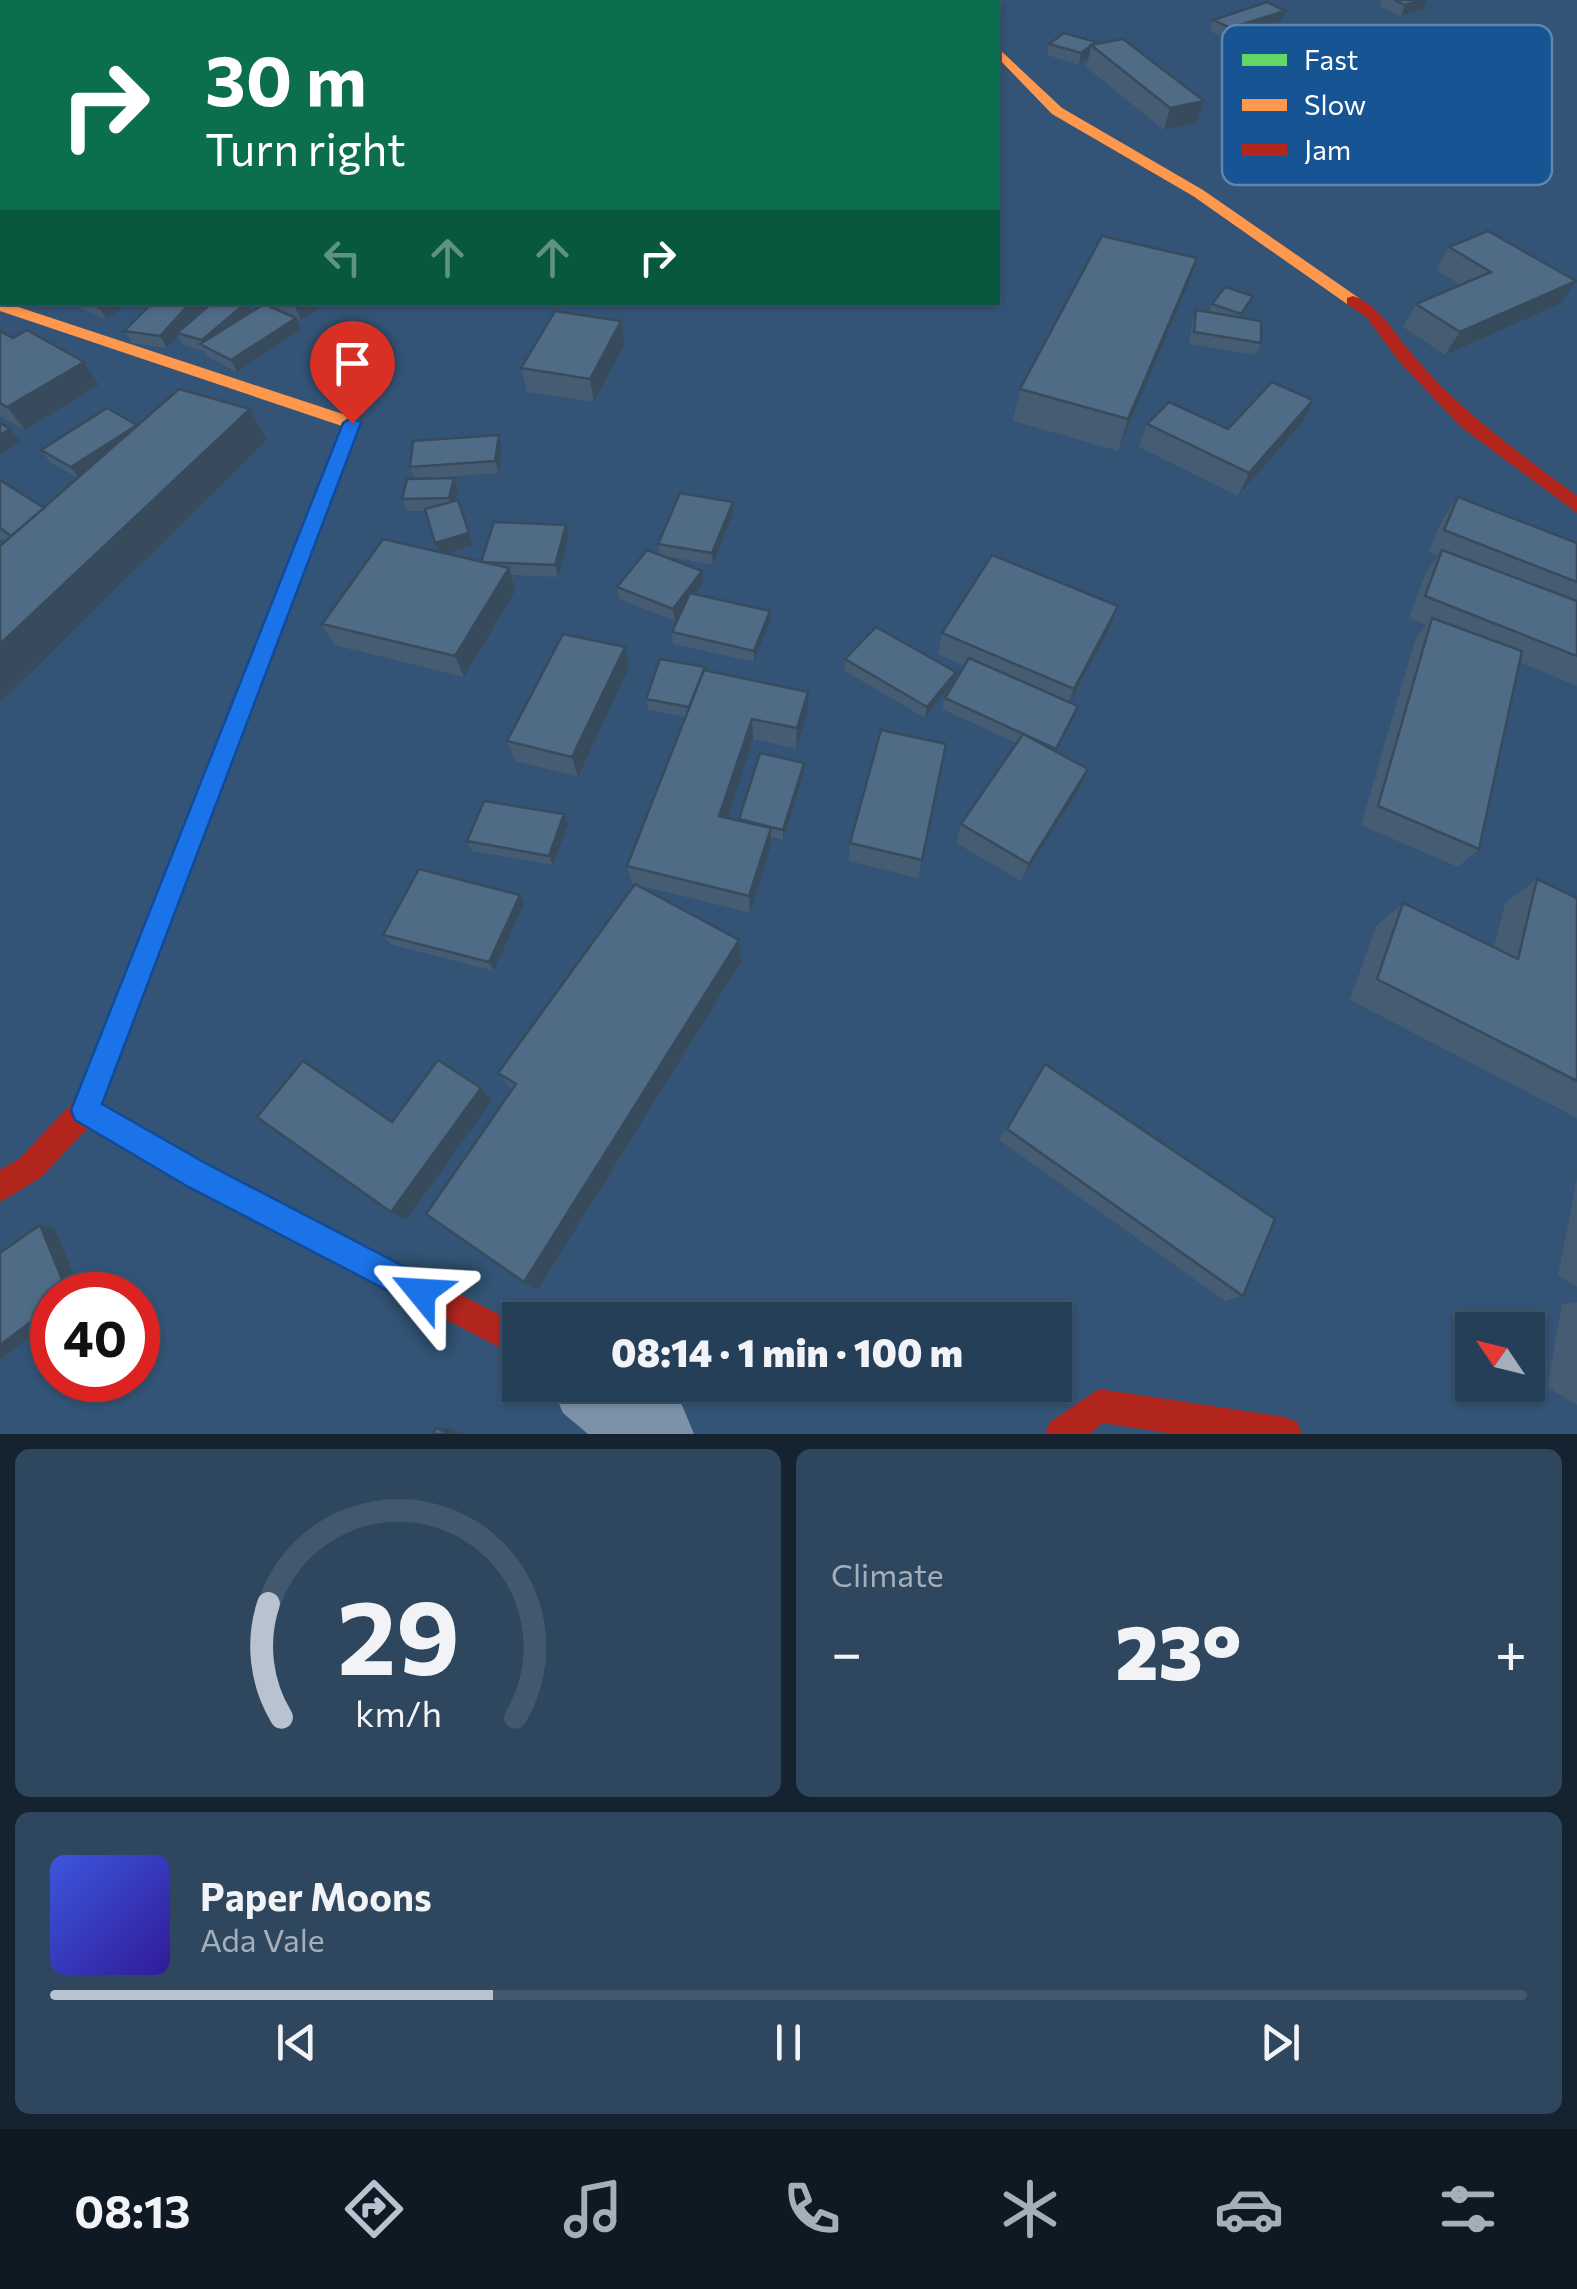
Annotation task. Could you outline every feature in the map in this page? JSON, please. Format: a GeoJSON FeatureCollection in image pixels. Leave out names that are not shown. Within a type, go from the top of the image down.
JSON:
{"type":"FeatureCollection","features":[{"type":"Feature","properties":{"kind":"main road"},"geometry":{"type":"LineString","coordinates":[[1000,54],[1057,111],[1198,193],[1373,315],[1404,356],[1468,423],[1577,506]]}},
{"type":"Feature","properties":{"kind":"main road"},"geometry":{"type":"LineString","coordinates":[[0,1187],[30,1168],[86,1110],[352,423],[4,305]]}},
{"type":"Feature","properties":{"kind":"main road"},"geometry":{"type":"LineString","coordinates":[[86,1110],[196,1174],[502,1333]]}},
{"type":"Feature","properties":{"kind":"main road"},"geometry":{"type":"LineString","coordinates":[[1062,1434],[1099,1406],[1285,1434]]}},
{"type":"Feature","properties":{"kind":"street"},"geometry":{"type":"LineString","coordinates":[[613,1402],[653,1434]]}},
{"type":"Feature","properties":{"kind":"building"},"geometry":{"type":"Polygon","coordinates":[[[1394,0],[1421,0],[1405,5],[1394,0]]]}},
{"type":"Feature","properties":{"kind":"building"},"geometry":{"type":"Polygon","coordinates":[[[1267,2],[1285,11],[1240,25],[1213,20],[1267,2]]]}},
{"type":"Feature","properties":{"kind":"building"},"geometry":{"type":"Polygon","coordinates":[[[1064,33],[1096,42],[1081,53],[1049,44],[1064,33]]]}},
{"type":"Feature","properties":{"kind":"building"},"geometry":{"type":"Polygon","coordinates":[[[1123,39],[1204,101],[1170,108],[1091,45],[1123,39]]]}},
{"type":"Feature","properties":{"kind":"building"},"geometry":{"type":"Polygon","coordinates":[[[1488,231],[1576,281],[1460,332],[1416,304],[1491,272],[1449,247],[1488,231]]]}},
{"type":"Feature","properties":{"kind":"building"},"geometry":{"type":"Polygon","coordinates":[[[1102,236],[1197,258],[1128,419],[1020,389],[1102,236]]]}},
{"type":"Feature","properties":{"kind":"building"},"geometry":{"type":"Polygon","coordinates":[[[1225,287],[1253,296],[1241,314],[1212,304],[1225,287]]]}},
{"type":"Feature","properties":{"kind":"building"},"geometry":{"type":"Polygon","coordinates":[[[150,305],[188,305],[160,336],[124,331],[150,305]]]}},
{"type":"Feature","properties":{"kind":"building"},"geometry":{"type":"Polygon","coordinates":[[[210,305],[244,305],[202,340],[177,333],[210,305]]]}},
{"type":"Feature","properties":{"kind":"building"},"geometry":{"type":"Polygon","coordinates":[[[262,305],[296,318],[231,360],[200,344],[262,305]]]}},
{"type":"Feature","properties":{"kind":"building"},"geometry":{"type":"Polygon","coordinates":[[[1196,310],[1261,321],[1261,343],[1194,332],[1196,310]]]}},
{"type":"Feature","properties":{"kind":"building"},"geometry":{"type":"Polygon","coordinates":[[[555,311],[621,321],[590,379],[521,368],[555,311]]]}},
{"type":"Feature","properties":{"kind":"building"},"geometry":{"type":"Polygon","coordinates":[[[27,330],[84,362],[7,407],[0,403],[0,331],[13,338],[27,330]]]}},
{"type":"Feature","properties":{"kind":"building"},"geometry":{"type":"Polygon","coordinates":[[[1272,382],[1313,400],[1249,473],[1147,424],[1169,402],[1228,429],[1272,382]]]}},
{"type":"Feature","properties":{"kind":"building"},"geometry":{"type":"Polygon","coordinates":[[[179,389],[250,409],[0,644],[0,546],[179,389]]]}},
{"type":"Feature","properties":{"kind":"building"},"geometry":{"type":"Polygon","coordinates":[[[107,408],[137,425],[71,467],[41,450],[107,408]]]}},
{"type":"Feature","properties":{"kind":"building"},"geometry":{"type":"Polygon","coordinates":[[[499,435],[495,461],[410,467],[413,441],[499,435]]]}},
{"type":"Feature","properties":{"kind":"building"},"geometry":{"type":"Polygon","coordinates":[[[454,478],[449,498],[402,499],[407,479],[454,478]]]}},
{"type":"Feature","properties":{"kind":"building"},"geometry":{"type":"Polygon","coordinates":[[[0,480],[44,508],[11,536],[0,528],[0,480]]]}},
{"type":"Feature","properties":{"kind":"building"},"geometry":{"type":"Polygon","coordinates":[[[680,493],[733,502],[712,553],[658,544],[680,493]]]}},
{"type":"Feature","properties":{"kind":"building"},"geometry":{"type":"Polygon","coordinates":[[[1458,497],[1577,543],[1577,582],[1444,530],[1458,497]]]}},
{"type":"Feature","properties":{"kind":"building"},"geometry":{"type":"Polygon","coordinates":[[[458,500],[469,533],[435,543],[425,509],[458,500]]]}},
{"type":"Feature","properties":{"kind":"building"},"geometry":{"type":"Polygon","coordinates":[[[494,522],[566,525],[555,565],[481,562],[494,522]]]}},
{"type":"Feature","properties":{"kind":"building"},"geometry":{"type":"Polygon","coordinates":[[[383,539],[509,568],[455,656],[322,624],[383,539]]]}},
{"type":"Feature","properties":{"kind":"building"},"geometry":{"type":"Polygon","coordinates":[[[647,550],[702,571],[673,609],[617,587],[647,550]]]}},
{"type":"Feature","properties":{"kind":"building"},"geometry":{"type":"Polygon","coordinates":[[[1442,550],[1577,601],[1577,656],[1425,596],[1442,550]]]}},
{"type":"Feature","properties":{"kind":"building"},"geometry":{"type":"Polygon","coordinates":[[[992,555],[1118,606],[1074,689],[942,633],[992,555]]]}},
{"type":"Feature","properties":{"kind":"building"},"geometry":{"type":"Polygon","coordinates":[[[690,593],[770,611],[754,651],[672,632],[690,593]]]}},
{"type":"Feature","properties":{"kind":"building"},"geometry":{"type":"Polygon","coordinates":[[[1432,618],[1522,651],[1479,849],[1378,806],[1432,618]]]}},
{"type":"Feature","properties":{"kind":"building"},"geometry":{"type":"Polygon","coordinates":[[[876,627],[956,672],[927,707],[845,659],[876,627]]]}},
{"type":"Feature","properties":{"kind":"building"},"geometry":{"type":"Polygon","coordinates":[[[563,634],[625,647],[572,757],[507,741],[563,634]]]}},
{"type":"Feature","properties":{"kind":"building"},"geometry":{"type":"Polygon","coordinates":[[[969,658],[1078,706],[1056,749],[945,698],[969,658]]]}},
{"type":"Feature","properties":{"kind":"building"},"geometry":{"type":"Polygon","coordinates":[[[660,659],[705,667],[689,707],[646,699],[660,659]]]}},
{"type":"Feature","properties":{"kind":"building"},"geometry":{"type":"Polygon","coordinates":[[[704,670],[808,692],[797,728],[752,719],[719,816],[771,828],[749,896],[627,866],[704,670]]]}},
{"type":"Feature","properties":{"kind":"building"},"geometry":{"type":"Polygon","coordinates":[[[881,730],[946,744],[922,860],[850,843],[881,730]]]}},
{"type":"Feature","properties":{"kind":"building"},"geometry":{"type":"Polygon","coordinates":[[[1023,734],[1088,769],[1029,864],[961,824],[1023,734]]]}},
{"type":"Feature","properties":{"kind":"building"},"geometry":{"type":"Polygon","coordinates":[[[760,753],[804,763],[783,830],[739,819],[760,753]]]}},
{"type":"Feature","properties":{"kind":"building"},"geometry":{"type":"Polygon","coordinates":[[[484,801],[564,814],[549,856],[467,841],[484,801]]]}},
{"type":"Feature","properties":{"kind":"building"},"geometry":{"type":"Polygon","coordinates":[[[419,869],[520,895],[489,962],[383,935],[419,869]]]}},
{"type":"Feature","properties":{"kind":"building"},"geometry":{"type":"Polygon","coordinates":[[[1537,879],[1577,898],[1577,1081],[1377,979],[1403,903],[1518,959],[1537,879]]]}},
{"type":"Feature","properties":{"kind":"building"},"geometry":{"type":"Polygon","coordinates":[[[635,884],[739,940],[524,1282],[426,1214],[516,1084],[498,1073],[635,884]]]}},
{"type":"Feature","properties":{"kind":"building"},"geometry":{"type":"Polygon","coordinates":[[[438,1060],[481,1088],[391,1212],[257,1117],[303,1061],[392,1122],[438,1060]]]}},
{"type":"Feature","properties":{"kind":"building"},"geometry":{"type":"Polygon","coordinates":[[[1045,1064],[1275,1219],[1243,1296],[1007,1129],[1045,1064]]]}},
{"type":"Feature","properties":{"kind":"building"},"geometry":{"type":"Polygon","coordinates":[[[40,1225],[59,1272],[30,1272],[30,1322],[0,1345],[0,1253],[40,1225]]]}},
{"type":"Feature","properties":{"kind":"traffic: fast"},"geometry":{"type":"LineString","coordinates":[[85,1110],[296,567]]}},
{"type":"Feature","properties":{"kind":"traffic: slow"},"geometry":{"type":"LineString","coordinates":[[1000,54],[1057,111],[1198,193],[1353,301]]}},
{"type":"Feature","properties":{"kind":"traffic: slow"},"geometry":{"type":"LineString","coordinates":[[0,306],[352,423],[296,567]]}},
{"type":"Feature","properties":{"kind":"traffic: jam"},"geometry":{"type":"LineString","coordinates":[[1353,301],[1373,315],[1404,356],[1467,423],[1577,506]]}},
{"type":"Feature","properties":{"kind":"traffic: jam"},"geometry":{"type":"LineString","coordinates":[[0,1187],[30,1168],[85,1110],[196,1175],[502,1333]]}},
{"type":"Feature","properties":{"kind":"traffic: jam"},"geometry":{"type":"LineString","coordinates":[[1062,1434],[1099,1406],[1285,1434]]}},
{"type":"Feature","properties":{"kind":"route"},"geometry":{"type":"LineString","coordinates":[[352,423],[86,1110],[196,1174],[421,1292]]}}]}
